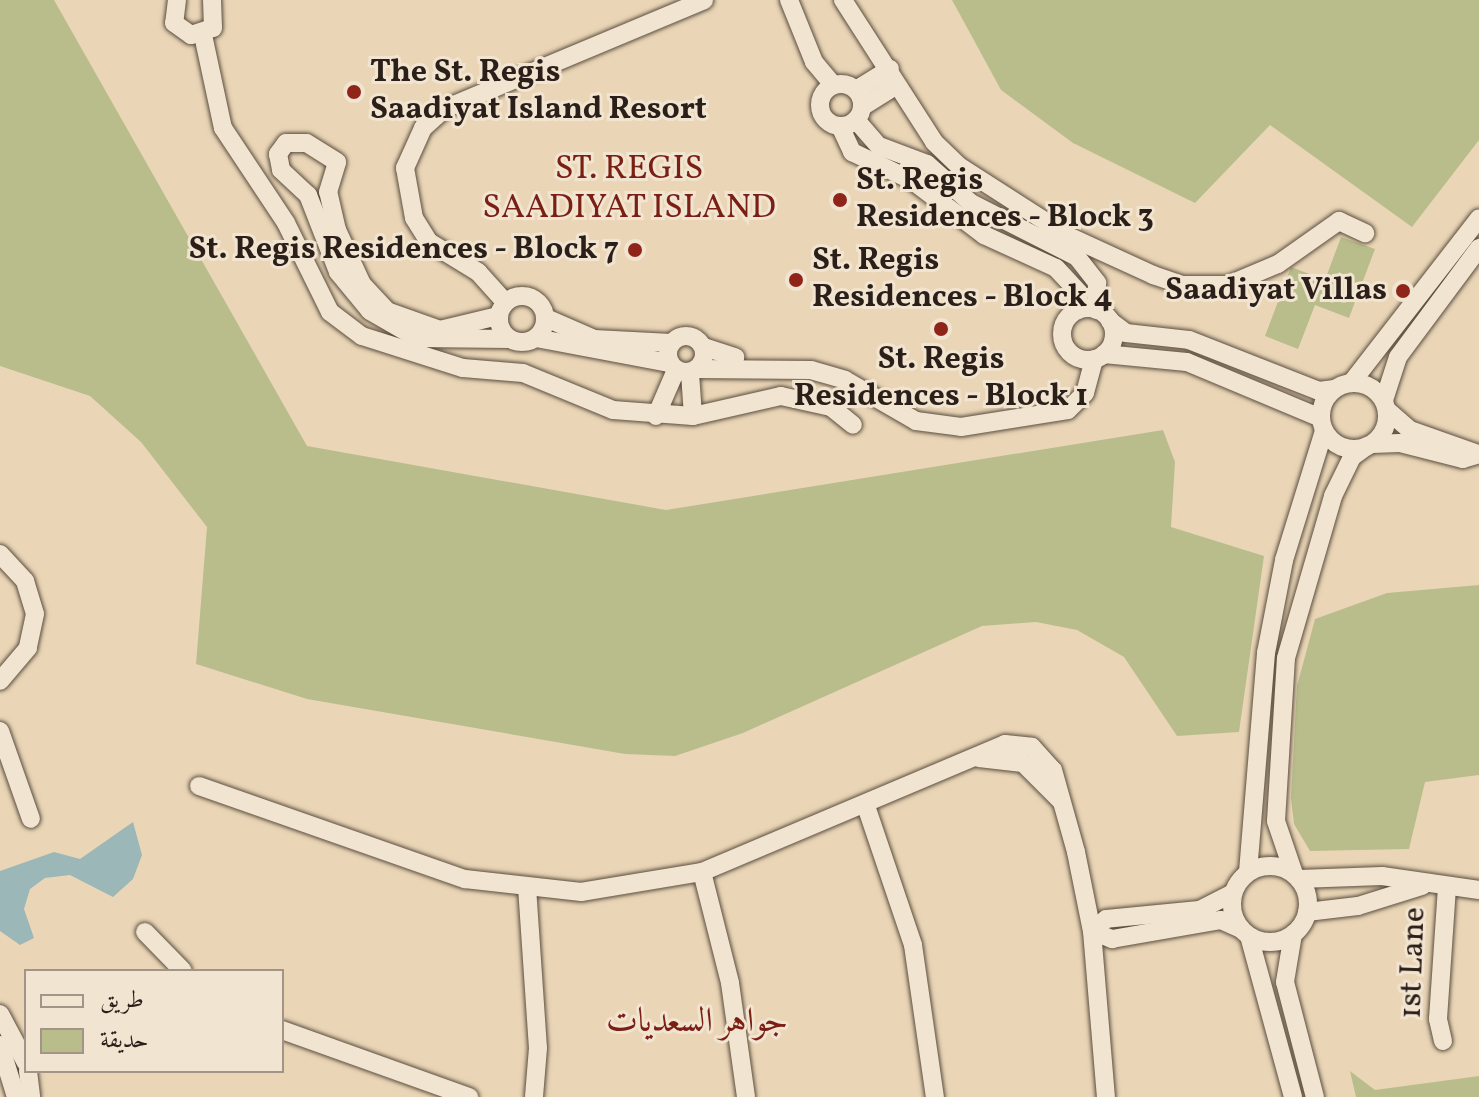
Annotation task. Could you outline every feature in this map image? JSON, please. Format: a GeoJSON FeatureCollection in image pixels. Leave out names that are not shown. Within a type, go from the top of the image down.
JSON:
{"type":"FeatureCollection","features":[{"type":"Feature","properties":{"kind":"street"},"geometry":{"type":"LineString","coordinates":[[177,0],[174,23],[181,32],[203,35]]}},
{"type":"Feature","properties":{"kind":"street"},"geometry":{"type":"LineString","coordinates":[[203,35],[218,18],[212,0]]}},
{"type":"Feature","properties":{"kind":"street"},"geometry":{"type":"LineString","coordinates":[[510,339],[502,309],[478,272],[429,242],[414,218],[405,168],[423,128],[444,109],[704,0]]}},
{"type":"Feature","properties":{"kind":"street"},"geometry":{"type":"LineString","coordinates":[[789,0],[814,62],[879,146],[927,164],[996,219],[1077,257],[1097,283],[1095,314],[1112,342],[1092,357],[1078,388],[1054,405],[947,417],[921,413],[835,365],[804,357],[726,358],[686,336],[671,343],[594,339],[546,318],[534,299],[440,330],[387,311],[347,257],[328,192],[337,162],[306,143],[286,143],[278,154],[281,170],[308,195],[338,272],[386,323],[435,341],[536,338],[683,369],[811,370],[845,380],[916,421],[961,427],[1068,410],[1085,393],[1092,357]]}},
{"type":"Feature","properties":{"kind":"street"},"geometry":{"type":"LineString","coordinates":[[843,0],[893,77],[959,166],[1068,236],[1182,285],[1249,278],[1339,221],[1365,233]]}},
{"type":"Feature","properties":{"kind":"street"},"geometry":{"type":"LineString","coordinates":[[203,35],[223,128],[286,223],[330,312],[362,336],[405,353],[523,373],[613,410],[656,416],[693,416],[781,396],[831,407],[853,425]]}},
{"type":"Feature","properties":{"kind":"street"},"geometry":{"type":"LineString","coordinates":[[853,111],[893,77]]}},
{"type":"Feature","properties":{"kind":"street"},"geometry":{"type":"LineString","coordinates":[[833,85],[820,105],[853,111]]}},
{"type":"Feature","properties":{"kind":"street"},"geometry":{"type":"LineString","coordinates":[[308,195],[328,192]]}},
{"type":"Feature","properties":{"kind":"street"},"geometry":{"type":"LineString","coordinates":[[1479,218],[1352,382],[1333,389],[1319,391],[1189,340],[1126,333],[1095,314],[1065,321],[1062,338],[1092,357],[1187,362],[1322,424],[1338,445],[1400,443],[1463,459],[1479,454]]}},
{"type":"Feature","properties":{"kind":"street"},"geometry":{"type":"LineString","coordinates":[[1315,1097],[1285,982],[1293,934],[1307,912],[1276,821],[1279,715],[1286,658],[1333,496],[1352,457],[1383,434],[1386,405],[1398,357],[1479,248]]}},
{"type":"Feature","properties":{"kind":"street"},"geometry":{"type":"LineString","coordinates":[[536,338],[546,318]]}},
{"type":"Feature","properties":{"kind":"street"},"geometry":{"type":"LineString","coordinates":[[671,343],[683,369],[693,416]]}},
{"type":"Feature","properties":{"kind":"street"},"geometry":{"type":"LineString","coordinates":[[656,416],[683,369],[704,347]]}},
{"type":"Feature","properties":{"kind":"street"},"geometry":{"type":"LineString","coordinates":[[1352,382],[1386,405],[1410,430],[1479,454]]}},
{"type":"Feature","properties":{"kind":"street"},"geometry":{"type":"LineString","coordinates":[[1092,931],[1106,919],[1199,910],[1233,893],[1248,872],[1258,711],[1266,653],[1284,560],[1333,389]]}},
{"type":"Feature","properties":{"kind":"street"},"geometry":{"type":"LineString","coordinates":[[0,554],[25,581],[35,614],[28,648],[0,681]]}},
{"type":"Feature","properties":{"kind":"street"},"geometry":{"type":"LineString","coordinates":[[0,731],[31,819]]}},
{"type":"Feature","properties":{"kind":"street"},"geometry":{"type":"LineString","coordinates":[[199,786],[225,789],[399,859],[527,887],[621,888],[702,872],[866,806],[971,758],[1023,763],[1063,803],[1092,931],[1106,1097]]}},
{"type":"Feature","properties":{"kind":"street"},"geometry":{"type":"LineString","coordinates":[[866,806],[913,945],[935,1097]]}},
{"type":"Feature","properties":{"kind":"street"},"geometry":{"type":"LineString","coordinates":[[1248,872],[1271,865],[1297,877],[1355,877],[1479,890]]}},
{"type":"Feature","properties":{"kind":"street"},"geometry":{"type":"LineString","coordinates":[[702,872],[730,983],[746,1097]]}},
{"type":"Feature","properties":{"kind":"street"},"geometry":{"type":"LineString","coordinates":[[1355,877],[1358,906]]}},
{"type":"Feature","properties":{"kind":"street"},"geometry":{"type":"LineString","coordinates":[[1307,912],[1358,906],[1422,886]]}},
{"type":"Feature","properties":{"kind":"street"},"geometry":{"type":"LineString","coordinates":[[527,887],[538,1048],[534,1097]]}},
{"type":"Feature","properties":{"kind":"street","name":"1st Lane"},"geometry":{"type":"LineString","coordinates":[[1443,1041],[1438,1019],[1447,887]]}},
{"type":"Feature","properties":{"kind":"street"},"geometry":{"type":"LineString","coordinates":[[1233,893],[1293,1097]]}},
{"type":"Feature","properties":{"kind":"street"},"geometry":{"type":"LineString","coordinates":[[1092,931],[1112,939],[1221,920],[1271,942],[1293,934]]}},
{"type":"Feature","properties":{"kind":"street"},"geometry":{"type":"LineString","coordinates":[[145,932],[181,969]]}},
{"type":"Feature","properties":{"kind":"street"},"geometry":{"type":"LineString","coordinates":[[0,1014],[24,1059]]}},
{"type":"Feature","properties":{"kind":"street"},"geometry":{"type":"LineString","coordinates":[[284,1031],[469,1097]]}},
{"type":"Feature","properties":{"kind":"street"},"geometry":{"type":"LineString","coordinates":[[0,1045],[16,1097]]}},
{"type":"Feature","properties":{"kind":"street"},"geometry":{"type":"LineString","coordinates":[[1278,1097],[1284,1065]]}},
{"type":"Feature","properties":{"kind":"street"},"geometry":{"type":"LineString","coordinates":[[0,1068],[8,1097]]}},
{"type":"Feature","properties":{"kind":"street"},"geometry":{"type":"LineString","coordinates":[[28,1073],[31,1097]]}},
{"type":"Feature","properties":{"kind":"green space"},"geometry":{"type":"Polygon","coordinates":[[[0,0],[54,0],[307,446],[666,510],[1163,430],[1175,462],[1171,527],[1264,556],[1239,732],[1177,736],[1124,657],[1077,630],[1036,622],[982,626],[743,733],[675,756],[625,754],[307,699],[196,664],[207,527],[141,442],[90,396],[0,366],[0,0]]]}},
{"type":"Feature","properties":{"kind":"green space"},"geometry":{"type":"Polygon","coordinates":[[[952,0],[1479,0],[1479,140],[1412,227],[1270,125],[1195,203],[1073,143],[1001,90],[952,0]]]}},
{"type":"Feature","properties":{"kind":"green space"},"geometry":{"type":"Polygon","coordinates":[[[1341,237],[1375,249],[1349,318],[1315,305],[1298,349],[1265,336],[1291,267],[1325,280],[1341,237]]]}},
{"type":"Feature","properties":{"kind":"green space"},"geometry":{"type":"Polygon","coordinates":[[[1479,585],[1479,775],[1425,782],[1409,849],[1310,851],[1294,824],[1291,798],[1297,686],[1315,619],[1387,593],[1479,585]]]}},
{"type":"Feature","properties":{"kind":"green space"},"geometry":{"type":"Polygon","coordinates":[[[1350,1071],[1375,1090],[1479,1076],[1479,1097],[1356,1097],[1350,1071]]]}},
{"type":"Feature","properties":{"kind":"water"},"geometry":{"type":"Polygon","coordinates":[[[133,822],[142,855],[133,879],[113,897],[70,875],[45,878],[30,889],[24,909],[34,938],[20,945],[0,931],[0,871],[54,852],[80,859],[133,822]]]}},
{"type":"Feature","properties":{"kind":"place","name":"The St. Regis Saadiyat Island Resort"},"geometry":{"type":"Point","coordinates":[354,92]}},
{"type":"Feature","properties":{"kind":"place","name":"St. Regis Residences - Block 3"},"geometry":{"type":"Point","coordinates":[840,200]}},
{"type":"Feature","properties":{"kind":"place","name":"St. Regis Residences - Block 7"},"geometry":{"type":"Point","coordinates":[635,250]}},
{"type":"Feature","properties":{"kind":"place","name":"St. Regis Residences - Block 4"},"geometry":{"type":"Point","coordinates":[796,280]}},
{"type":"Feature","properties":{"kind":"place","name":"Saadiyat Villas"},"geometry":{"type":"Point","coordinates":[1403,291]}},
{"type":"Feature","properties":{"kind":"place","name":"St. Regis Residences - Block 1"},"geometry":{"type":"Point","coordinates":[941,329]}},
{"type":"Feature","properties":{"kind":"district","name":"ST. REGIS SAADIYAT ISLAND"},"geometry":{"type":"Point","coordinates":[629,188]}},
{"type":"Feature","properties":{"kind":"district","name":"جواهر السعديات"},"geometry":{"type":"Point","coordinates":[697,1023]}}]}
